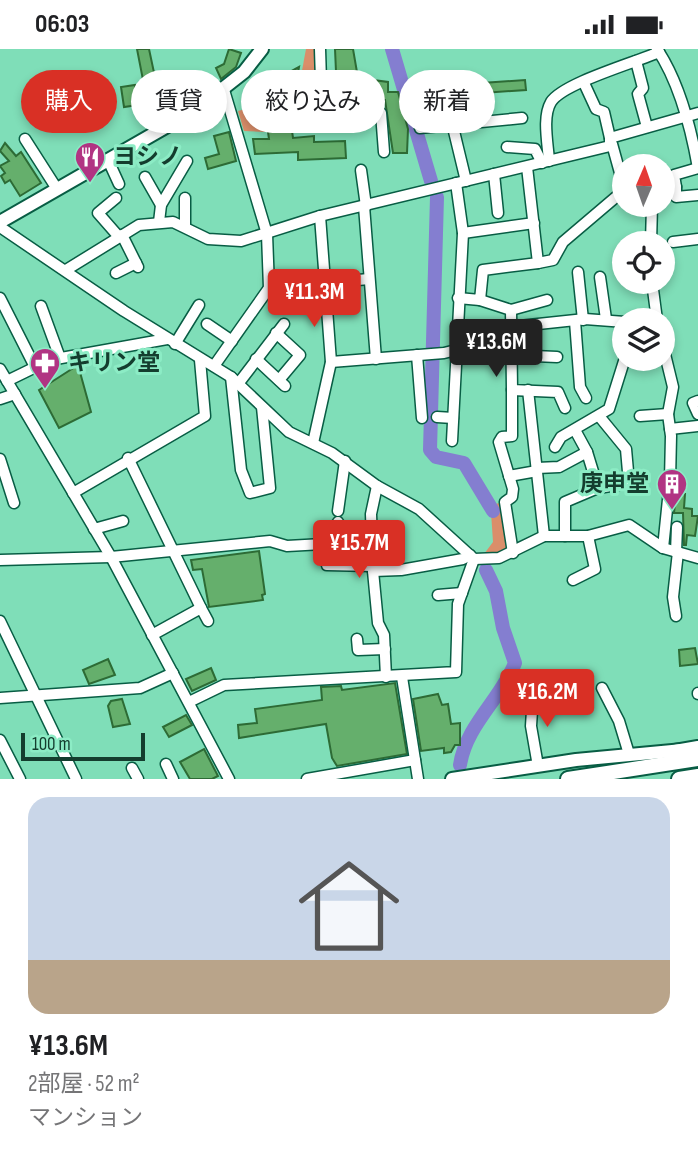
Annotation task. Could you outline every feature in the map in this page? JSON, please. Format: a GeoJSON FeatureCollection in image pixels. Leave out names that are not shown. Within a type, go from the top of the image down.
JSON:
{"type":"FeatureCollection","features":[{"type":"Feature","properties":{"kind":"highway"},"geometry":{"type":"LineString","coordinates":[[568,779],[698,759]]}},
{"type":"Feature","properties":{"kind":"highway"},"geometry":{"type":"LineString","coordinates":[[679,779],[698,776]]}},
{"type":"Feature","properties":{"kind":"main road"},"geometry":{"type":"LineString","coordinates":[[227,87],[262,49]]}},
{"type":"Feature","properties":{"kind":"main road"},"geometry":{"type":"LineString","coordinates":[[0,224],[57,188],[156,133]]}},
{"type":"Feature","properties":{"kind":"main road"},"geometry":{"type":"LineString","coordinates":[[502,779],[698,747]]}},
{"type":"Feature","properties":{"kind":"main road"},"geometry":{"type":"LineString","coordinates":[[452,779],[629,754],[683,750]]}},
{"type":"Feature","properties":{"kind":"street"},"geometry":{"type":"LineString","coordinates":[[320,49],[321,81],[340,114],[381,113],[384,152]]}},
{"type":"Feature","properties":{"kind":"street"},"geometry":{"type":"LineString","coordinates":[[545,162],[547,118],[550,103],[558,94],[597,74],[637,61],[658,50],[666,61],[685,117],[698,168],[676,174]]}},
{"type":"Feature","properties":{"kind":"street"},"geometry":{"type":"LineString","coordinates":[[637,61],[643,88],[638,94],[647,127]]}},
{"type":"Feature","properties":{"kind":"street"},"geometry":{"type":"LineString","coordinates":[[584,83],[596,109],[604,113],[614,154]]}},
{"type":"Feature","properties":{"kind":"street"},"geometry":{"type":"LineString","coordinates":[[214,366],[269,288],[267,235],[227,100]]}},
{"type":"Feature","properties":{"kind":"street"},"geometry":{"type":"LineString","coordinates":[[66,270],[139,225],[173,222],[208,239],[241,241],[267,235],[320,216],[545,162],[647,127],[698,113]]}},
{"type":"Feature","properties":{"kind":"street"},"geometry":{"type":"LineString","coordinates":[[495,120],[522,118]]}},
{"type":"Feature","properties":{"kind":"street"},"geometry":{"type":"LineString","coordinates":[[452,442],[463,233],[461,182],[454,133]]}},
{"type":"Feature","properties":{"kind":"street"},"geometry":{"type":"LineString","coordinates":[[24,139],[57,188]]}},
{"type":"Feature","properties":{"kind":"street"},"geometry":{"type":"LineString","coordinates":[[507,147],[535,149],[545,162]]}},
{"type":"Feature","properties":{"kind":"street"},"geometry":{"type":"LineString","coordinates":[[108,160],[119,184]]}},
{"type":"Feature","properties":{"kind":"street"},"geometry":{"type":"LineString","coordinates":[[159,222],[161,205],[187,161]]}},
{"type":"Feature","properties":{"kind":"street"},"geometry":{"type":"LineString","coordinates":[[527,167],[538,263]]}},
{"type":"Feature","properties":{"kind":"street"},"geometry":{"type":"LineString","coordinates":[[361,170],[376,359]]}},
{"type":"Feature","properties":{"kind":"street"},"geometry":{"type":"LineString","coordinates":[[494,174],[498,213]]}},
{"type":"Feature","properties":{"kind":"street"},"geometry":{"type":"LineString","coordinates":[[145,177],[161,205]]}},
{"type":"Feature","properties":{"kind":"street"},"geometry":{"type":"LineString","coordinates":[[676,197],[698,195]]}},
{"type":"Feature","properties":{"kind":"street"},"geometry":{"type":"LineString","coordinates":[[116,198],[98,213],[120,236],[137,265],[116,273]]}},
{"type":"Feature","properties":{"kind":"street"},"geometry":{"type":"LineString","coordinates":[[185,198],[185,226]]}},
{"type":"Feature","properties":{"kind":"street"},"geometry":{"type":"LineString","coordinates":[[480,300],[483,270],[553,260],[563,242],[612,201]]}},
{"type":"Feature","properties":{"kind":"street"},"geometry":{"type":"LineString","coordinates":[[313,443],[331,362],[320,216]]}},
{"type":"Feature","properties":{"kind":"street"},"geometry":{"type":"LineString","coordinates":[[463,233],[534,223]]}},
{"type":"Feature","properties":{"kind":"street"},"geometry":{"type":"LineString","coordinates":[[0,224],[171,341],[234,380],[289,432],[345,461],[377,486],[429,516],[472,557]]}},
{"type":"Feature","properties":{"kind":"street"},"geometry":{"type":"LineString","coordinates":[[675,242],[698,239]]}},
{"type":"Feature","properties":{"kind":"street"},"geometry":{"type":"LineString","coordinates":[[578,272],[580,387],[586,398]]}},
{"type":"Feature","properties":{"kind":"street"},"geometry":{"type":"LineString","coordinates":[[600,277],[606,319]]}},
{"type":"Feature","properties":{"kind":"street"},"geometry":{"type":"LineString","coordinates":[[269,288],[369,279]]}},
{"type":"Feature","properties":{"kind":"street"},"geometry":{"type":"LineString","coordinates":[[0,298],[35,367]]}},
{"type":"Feature","properties":{"kind":"street"},"geometry":{"type":"LineString","coordinates":[[458,298],[480,300],[510,310],[547,300]]}},
{"type":"Feature","properties":{"kind":"street"},"geometry":{"type":"LineString","coordinates":[[41,306],[60,358]]}},
{"type":"Feature","properties":{"kind":"street"},"geometry":{"type":"LineString","coordinates":[[7,381],[60,358],[171,341],[200,306]]}},
{"type":"Feature","properties":{"kind":"street"},"geometry":{"type":"LineString","coordinates":[[510,310],[512,436],[502,437],[499,442],[512,496],[505,502],[513,553]]}},
{"type":"Feature","properties":{"kind":"street"},"geometry":{"type":"LineString","coordinates":[[510,327],[579,320],[612,320]]}},
{"type":"Feature","properties":{"kind":"street"},"geometry":{"type":"LineString","coordinates":[[207,324],[232,341]]}},
{"type":"Feature","properties":{"kind":"street"},"geometry":{"type":"LineString","coordinates":[[234,380],[256,359],[284,324]]}},
{"type":"Feature","properties":{"kind":"street"},"geometry":{"type":"LineString","coordinates":[[256,359],[282,383],[300,355],[276,333]]}},
{"type":"Feature","properties":{"kind":"street"},"geometry":{"type":"LineString","coordinates":[[331,362],[417,355],[476,345],[557,357]]}},
{"type":"Feature","properties":{"kind":"street"},"geometry":{"type":"LineString","coordinates":[[417,355],[422,418]]}},
{"type":"Feature","properties":{"kind":"street"},"geometry":{"type":"LineString","coordinates":[[73,493],[205,416],[200,360]]}},
{"type":"Feature","properties":{"kind":"street"},"geometry":{"type":"LineString","coordinates":[[0,369],[111,557],[188,702],[199,714],[229,779]]}},
{"type":"Feature","properties":{"kind":"street"},"geometry":{"type":"LineString","coordinates":[[555,447],[559,445],[561,437],[610,409],[621,371]]}},
{"type":"Feature","properties":{"kind":"street"},"geometry":{"type":"LineString","coordinates":[[663,548],[670,480],[668,414],[673,387],[669,371]]}},
{"type":"Feature","properties":{"kind":"street"},"geometry":{"type":"LineString","coordinates":[[234,380],[241,470],[250,493],[270,488],[262,407]]}},
{"type":"Feature","properties":{"kind":"street"},"geometry":{"type":"LineString","coordinates":[[512,390],[558,392],[565,408]]}},
{"type":"Feature","properties":{"kind":"street"},"geometry":{"type":"LineString","coordinates":[[528,390],[544,536]]}},
{"type":"Feature","properties":{"kind":"street"},"geometry":{"type":"LineString","coordinates":[[0,399],[15,394]]}},
{"type":"Feature","properties":{"kind":"street"},"geometry":{"type":"LineString","coordinates":[[698,401],[693,403],[698,414]]}},
{"type":"Feature","properties":{"kind":"street"},"geometry":{"type":"LineString","coordinates":[[640,417],[668,414]]}},
{"type":"Feature","properties":{"kind":"street"},"geometry":{"type":"LineString","coordinates":[[565,536],[565,502],[598,488],[629,483],[626,449],[599,416]]}},
{"type":"Feature","properties":{"kind":"street"},"geometry":{"type":"LineString","coordinates":[[437,417],[453,418]]}},
{"type":"Feature","properties":{"kind":"street"},"geometry":{"type":"LineString","coordinates":[[670,429],[698,426]]}},
{"type":"Feature","properties":{"kind":"street"},"geometry":{"type":"LineString","coordinates":[[575,430],[587,453],[598,488]]}},
{"type":"Feature","properties":{"kind":"street"},"geometry":{"type":"LineString","coordinates":[[509,476],[559,467],[587,453]]}},
{"type":"Feature","properties":{"kind":"street"},"geometry":{"type":"LineString","coordinates":[[0,459],[14,503]]}},
{"type":"Feature","properties":{"kind":"street"},"geometry":{"type":"LineString","coordinates":[[128,459],[208,621]]}},
{"type":"Feature","properties":{"kind":"street"},"geometry":{"type":"LineString","coordinates":[[345,461],[338,525],[345,529],[373,533]]}},
{"type":"Feature","properties":{"kind":"street"},"geometry":{"type":"LineString","coordinates":[[377,486],[371,514],[373,569],[378,623],[384,635],[386,677]]}},
{"type":"Feature","properties":{"kind":"street"},"geometry":{"type":"LineString","coordinates":[[94,529],[123,521]]}},
{"type":"Feature","properties":{"kind":"street"},"geometry":{"type":"LineString","coordinates":[[0,560],[111,557],[270,541],[287,546],[323,544],[327,565],[401,571],[472,557],[499,558],[544,536],[588,536],[629,525],[663,548],[698,558]]}},
{"type":"Feature","properties":{"kind":"street"},"geometry":{"type":"LineString","coordinates":[[677,527],[673,597],[677,616]]}},
{"type":"Feature","properties":{"kind":"street"},"geometry":{"type":"LineString","coordinates":[[573,580],[595,569],[588,536]]}},
{"type":"Feature","properties":{"kind":"street"},"geometry":{"type":"LineString","coordinates":[[188,702],[223,682],[402,677],[456,672],[458,604],[472,557]]}},
{"type":"Feature","properties":{"kind":"street"},"geometry":{"type":"LineString","coordinates":[[438,595],[462,593]]}},
{"type":"Feature","properties":{"kind":"street"},"geometry":{"type":"LineString","coordinates":[[152,635],[201,608]]}},
{"type":"Feature","properties":{"kind":"street"},"geometry":{"type":"LineString","coordinates":[[0,621],[76,779]]}},
{"type":"Feature","properties":{"kind":"street"},"geometry":{"type":"LineString","coordinates":[[357,639],[358,650],[385,649]]}},
{"type":"Feature","properties":{"kind":"street"},"geometry":{"type":"LineString","coordinates":[[0,698],[140,688],[173,673]]}},
{"type":"Feature","properties":{"kind":"street"},"geometry":{"type":"LineString","coordinates":[[402,677],[418,779]]}},
{"type":"Feature","properties":{"kind":"street"},"geometry":{"type":"LineString","coordinates":[[602,688],[619,721],[629,754]]}},
{"type":"Feature","properties":{"kind":"street"},"geometry":{"type":"LineString","coordinates":[[533,695],[531,726],[538,766]]}},
{"type":"Feature","properties":{"kind":"street"},"geometry":{"type":"LineString","coordinates":[[0,740],[20,779]]}},
{"type":"Feature","properties":{"kind":"street"},"geometry":{"type":"LineString","coordinates":[[307,779],[415,760]]}},
{"type":"Feature","properties":{"kind":"street"},"geometry":{"type":"LineString","coordinates":[[166,764],[173,779]]}},
{"type":"Feature","properties":{"kind":"street"},"geometry":{"type":"LineString","coordinates":[[132,768],[138,779]]}},
{"type":"Feature","properties":{"kind":"shaded area"},"geometry":{"type":"Polygon","coordinates":[[[306,49],[317,49],[321,70],[302,70],[306,49]]]}},
{"type":"Feature","properties":{"kind":"shaded area"},"geometry":{"type":"Polygon","coordinates":[[[500,503],[509,548],[507,551],[484,554],[493,542],[491,512],[495,511],[495,504],[500,503]]]}},
{"type":"Feature","properties":{"kind":"building"},"geometry":{"type":"Polygon","coordinates":[[[137,49],[149,49],[153,70],[141,70],[137,49]]]}},
{"type":"Feature","properties":{"kind":"building"},"geometry":{"type":"Polygon","coordinates":[[[229,49],[241,53],[236,67],[227,74],[227,70],[216,68],[224,64],[229,49]]]}},
{"type":"Feature","properties":{"kind":"building"},"geometry":{"type":"Polygon","coordinates":[[[335,49],[353,49],[357,70],[336,70],[335,49]]]}},
{"type":"Feature","properties":{"kind":"building"},"geometry":{"type":"Polygon","coordinates":[[[525,80],[526,90],[495,92],[495,82],[525,80]]]}},
{"type":"Feature","properties":{"kind":"building"},"geometry":{"type":"Polygon","coordinates":[[[385,82],[388,82],[388,92],[398,92],[399,133],[408,133],[407,153],[393,153],[385,82]]]}},
{"type":"Feature","properties":{"kind":"building"},"geometry":{"type":"Polygon","coordinates":[[[131,86],[131,106],[124,107],[121,87],[131,86]]]}},
{"type":"Feature","properties":{"kind":"building"},"geometry":{"type":"Polygon","coordinates":[[[227,133],[236,161],[208,169],[205,158],[219,154],[214,136],[227,133]]]}},
{"type":"Feature","properties":{"kind":"building"},"geometry":{"type":"Polygon","coordinates":[[[268,133],[292,133],[293,138],[314,136],[314,142],[345,141],[346,158],[298,160],[298,152],[255,154],[253,139],[269,139],[268,133]]]}},
{"type":"Feature","properties":{"kind":"building"},"geometry":{"type":"Polygon","coordinates":[[[5,143],[16,156],[21,152],[41,183],[20,196],[10,180],[5,183],[1,176],[5,173],[0,166],[9,161],[0,151],[5,143]]]}},
{"type":"Feature","properties":{"kind":"building"},"geometry":{"type":"Polygon","coordinates":[[[78,365],[91,412],[59,428],[39,390],[78,365]]]}},
{"type":"Feature","properties":{"kind":"building"},"geometry":{"type":"Polygon","coordinates":[[[676,494],[685,494],[684,508],[692,509],[692,516],[698,516],[695,536],[687,535],[686,545],[683,513],[674,513],[676,494]]]}},
{"type":"Feature","properties":{"kind":"building"},"geometry":{"type":"Polygon","coordinates":[[[259,551],[265,594],[262,595],[263,600],[209,607],[202,569],[193,570],[191,560],[259,551]]]}},
{"type":"Feature","properties":{"kind":"building"},"geometry":{"type":"Polygon","coordinates":[[[695,648],[698,664],[680,666],[679,650],[695,648]]]}},
{"type":"Feature","properties":{"kind":"building"},"geometry":{"type":"Polygon","coordinates":[[[108,659],[115,675],[89,684],[83,670],[108,659]]]}},
{"type":"Feature","properties":{"kind":"building"},"geometry":{"type":"Polygon","coordinates":[[[211,668],[216,680],[192,691],[186,679],[211,668]]]}},
{"type":"Feature","properties":{"kind":"building"},"geometry":{"type":"Polygon","coordinates":[[[395,683],[407,754],[337,766],[332,758],[326,724],[239,738],[238,725],[257,723],[255,709],[322,700],[321,687],[341,686],[342,690],[395,683]]]}},
{"type":"Feature","properties":{"kind":"building"},"geometry":{"type":"Polygon","coordinates":[[[438,694],[442,705],[448,704],[451,724],[460,723],[460,745],[455,745],[451,752],[444,753],[444,748],[421,751],[413,699],[438,694]]]}},
{"type":"Feature","properties":{"kind":"building"},"geometry":{"type":"Polygon","coordinates":[[[122,699],[130,724],[113,727],[108,706],[111,701],[122,699]]]}},
{"type":"Feature","properties":{"kind":"building"},"geometry":{"type":"Polygon","coordinates":[[[186,715],[192,725],[169,737],[163,727],[186,715]]]}},
{"type":"Feature","properties":{"kind":"building"},"geometry":{"type":"Polygon","coordinates":[[[204,749],[218,776],[212,779],[190,779],[180,762],[204,749]]]}},
{"type":"Feature","properties":{"kind":"waterway"},"geometry":{"type":"LineString","coordinates":[[392,49],[431,181]]}},
{"type":"Feature","properties":{"kind":"waterway"},"geometry":{"type":"LineString","coordinates":[[437,197],[430,450],[436,457],[464,463],[493,511]]}},
{"type":"Feature","properties":{"kind":"waterway"},"geometry":{"type":"LineString","coordinates":[[460,765],[469,737],[515,663],[503,628],[496,591],[486,570]]}},
{"type":"Feature","properties":{"kind":"place","name":"ヨシノ"},"geometry":{"type":"Point","coordinates":[90,184]}},
{"type":"Feature","properties":{"kind":"place","name":"キリン堂"},"geometry":{"type":"Point","coordinates":[45,390]}},
{"type":"Feature","properties":{"kind":"place","name":"庚申堂"},"geometry":{"type":"Point","coordinates":[672,511]}}]}
